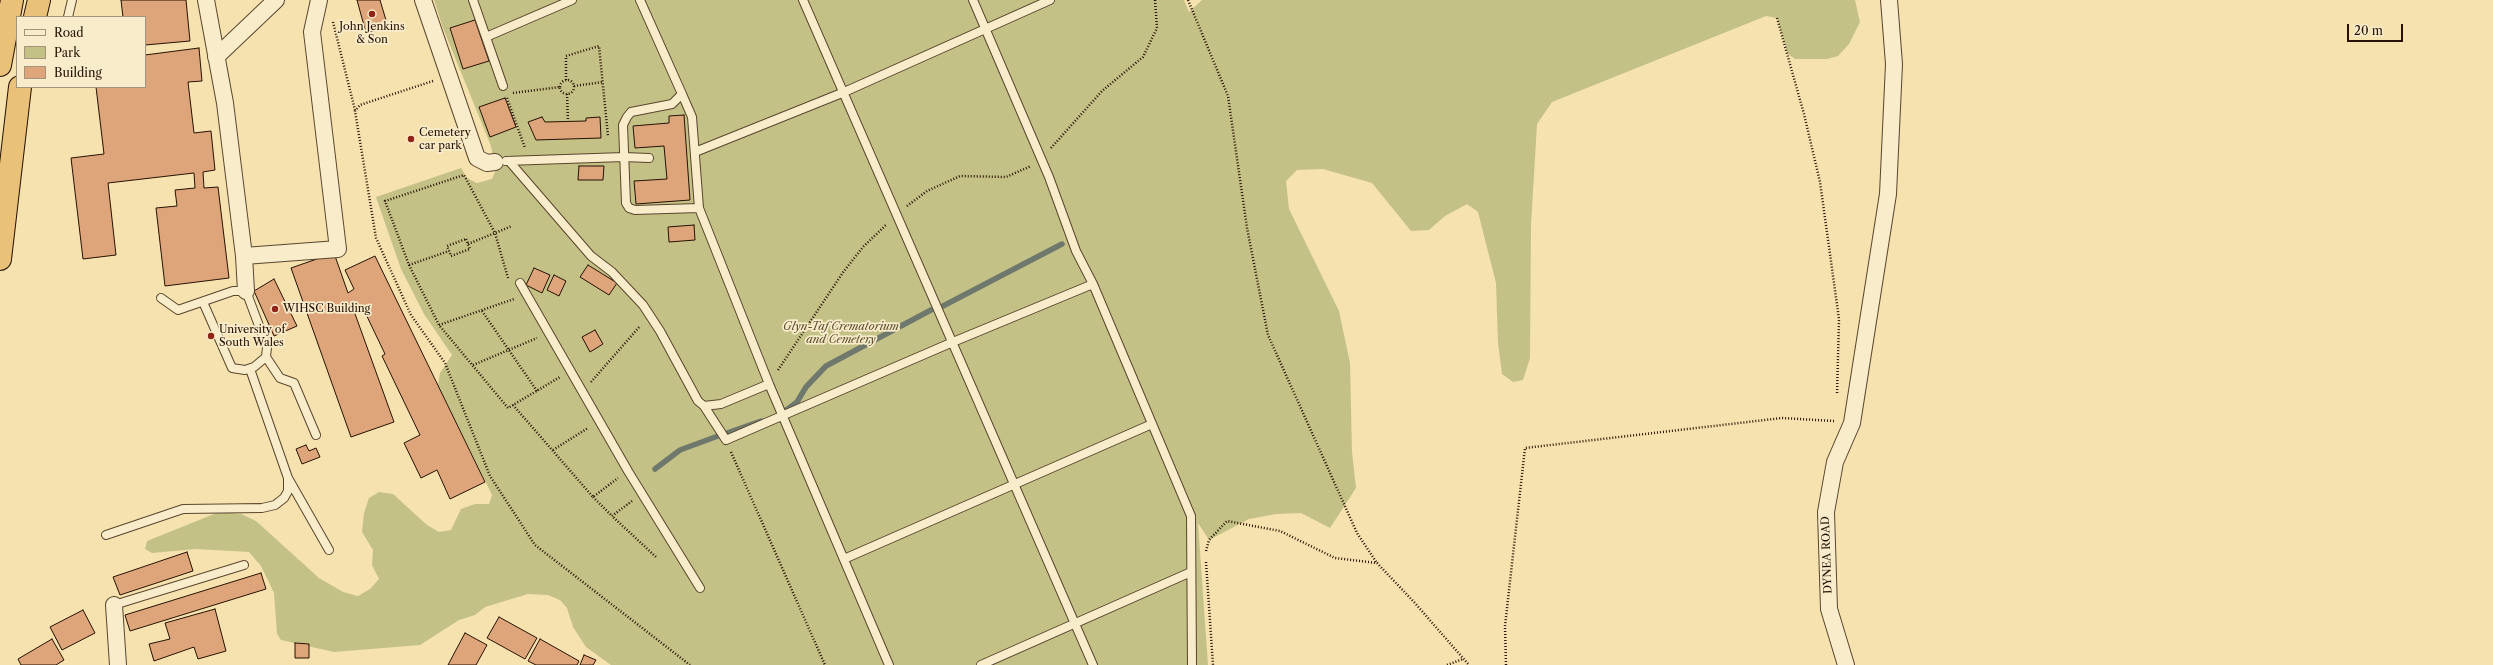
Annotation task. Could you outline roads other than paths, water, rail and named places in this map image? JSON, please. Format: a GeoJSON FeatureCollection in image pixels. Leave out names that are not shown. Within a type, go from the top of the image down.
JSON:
{"type":"FeatureCollection","features":[{"type":"Feature","properties":{"kind":"highway"},"geometry":{"type":"LineString","coordinates":[[1,56],[12,0]]}},
{"type":"Feature","properties":{"kind":"highway"},"geometry":{"type":"LineString","coordinates":[[35,16],[39,0]]}},
{"type":"Feature","properties":{"kind":"highway"},"geometry":{"type":"LineString","coordinates":[[0,259],[20,88]]}},
{"type":"Feature","properties":{"kind":"street"},"geometry":{"type":"LineString","coordinates":[[206,0],[225,103],[244,256],[246,291]]}},
{"type":"Feature","properties":{"kind":"street"},"geometry":{"type":"LineString","coordinates":[[216,57],[276,0]]}},
{"type":"Feature","properties":{"kind":"street"},"geometry":{"type":"LineString","coordinates":[[244,256],[338,250],[312,32],[319,0]]}},
{"type":"Feature","properties":{"kind":"street"},"geometry":{"type":"LineString","coordinates":[[423,0],[477,158],[487,163],[502,162]]}},
{"type":"Feature","properties":{"kind":"street","name":"DYNEA ROAD"},"geometry":{"type":"LineString","coordinates":[[1846,665],[1829,610],[1826,512],[1835,462],[1845,422],[1888,194],[1894,64],[1890,0]]}},
{"type":"Feature","properties":{"kind":"street"},"geometry":{"type":"LineString","coordinates":[[114,605],[118,665]]}},
{"type":"Feature","properties":{"kind":"lane"},"geometry":{"type":"LineString","coordinates":[[68,16],[72,0]]}},
{"type":"Feature","properties":{"kind":"lane"},"geometry":{"type":"LineString","coordinates":[[473,0],[503,86]]}},
{"type":"Feature","properties":{"kind":"lane"},"geometry":{"type":"LineString","coordinates":[[486,37],[572,0]]}},
{"type":"Feature","properties":{"kind":"lane"},"geometry":{"type":"LineString","coordinates":[[640,0],[692,117],[699,208],[768,384],[889,665]]}},
{"type":"Feature","properties":{"kind":"lane"},"geometry":{"type":"LineString","coordinates":[[803,0],[842,93],[953,342],[1012,484],[1093,665]]}},
{"type":"Feature","properties":{"kind":"lane"},"geometry":{"type":"LineString","coordinates":[[973,0],[1041,159],[1076,251],[1093,284],[1191,516],[1192,665]]}},
{"type":"Feature","properties":{"kind":"lane"},"geometry":{"type":"LineString","coordinates":[[695,152],[842,93],[1050,0]]}},
{"type":"Feature","properties":{"kind":"lane"},"geometry":{"type":"LineString","coordinates":[[682,94],[672,104],[632,112],[627,117],[623,125],[626,202],[629,208],[635,210],[699,208]]}},
{"type":"Feature","properties":{"kind":"lane"},"geometry":{"type":"LineString","coordinates":[[502,162],[624,157],[649,158]]}},
{"type":"Feature","properties":{"kind":"lane"},"geometry":{"type":"LineString","coordinates":[[502,162],[591,256],[630,289],[649,315],[698,401],[704,406],[726,440],[783,417],[953,342],[1093,284]]}},
{"type":"Feature","properties":{"kind":"lane"},"geometry":{"type":"LineString","coordinates":[[520,283],[628,471],[643,493],[700,588]]}},
{"type":"Feature","properties":{"kind":"lane"},"geometry":{"type":"LineString","coordinates":[[161,298],[178,310],[233,291],[246,291],[267,347],[266,357],[280,378],[294,383],[316,435]]}},
{"type":"Feature","properties":{"kind":"lane"},"geometry":{"type":"LineString","coordinates":[[203,302],[232,368],[237,370],[250,369],[266,357]]}},
{"type":"Feature","properties":{"kind":"lane"},"geometry":{"type":"LineString","coordinates":[[250,369],[288,478],[329,550]]}},
{"type":"Feature","properties":{"kind":"lane"},"geometry":{"type":"LineString","coordinates":[[704,406],[721,404],[768,384]]}},
{"type":"Feature","properties":{"kind":"lane"},"geometry":{"type":"LineString","coordinates":[[844,559],[1012,484],[1152,424]]}},
{"type":"Feature","properties":{"kind":"lane"},"geometry":{"type":"LineString","coordinates":[[106,535],[183,509],[262,508],[275,505],[284,498],[288,491],[288,478]]}},
{"type":"Feature","properties":{"kind":"lane"},"geometry":{"type":"LineString","coordinates":[[114,605],[244,565]]}},
{"type":"Feature","properties":{"kind":"lane"},"geometry":{"type":"LineString","coordinates":[[981,665],[1191,572]]}},
{"type":"Feature","properties":{"kind":"waterway"},"geometry":{"type":"LineString","coordinates":[[943,306],[1062,244]]}},
{"type":"Feature","properties":{"kind":"waterway"},"geometry":{"type":"LineString","coordinates":[[785,411],[797,402],[806,387],[826,366],[931,310]]}},
{"type":"Feature","properties":{"kind":"waterway"},"geometry":{"type":"LineString","coordinates":[[727,433],[761,421]]}},
{"type":"Feature","properties":{"kind":"waterway"},"geometry":{"type":"LineString","coordinates":[[655,469],[680,450],[718,436]]}},
{"type":"Feature","properties":{"kind":"place","name":"John Jenkins & Son"},"geometry":{"type":"Point","coordinates":[372,14]}},
{"type":"Feature","properties":{"kind":"place","name":"Cemetery car park"},"geometry":{"type":"Point","coordinates":[411,139]}},
{"type":"Feature","properties":{"kind":"place","name":"WIHSC Building"},"geometry":{"type":"Point","coordinates":[275,309]}},
{"type":"Feature","properties":{"kind":"place","name":"University of South Wales"},"geometry":{"type":"Point","coordinates":[211,336]}},
{"type":"Feature","properties":{"kind":"park label","name":"Glyn-Taf Crematorium and Cemetery"},"geometry":{"type":"Point","coordinates":[841,333]}}]}
